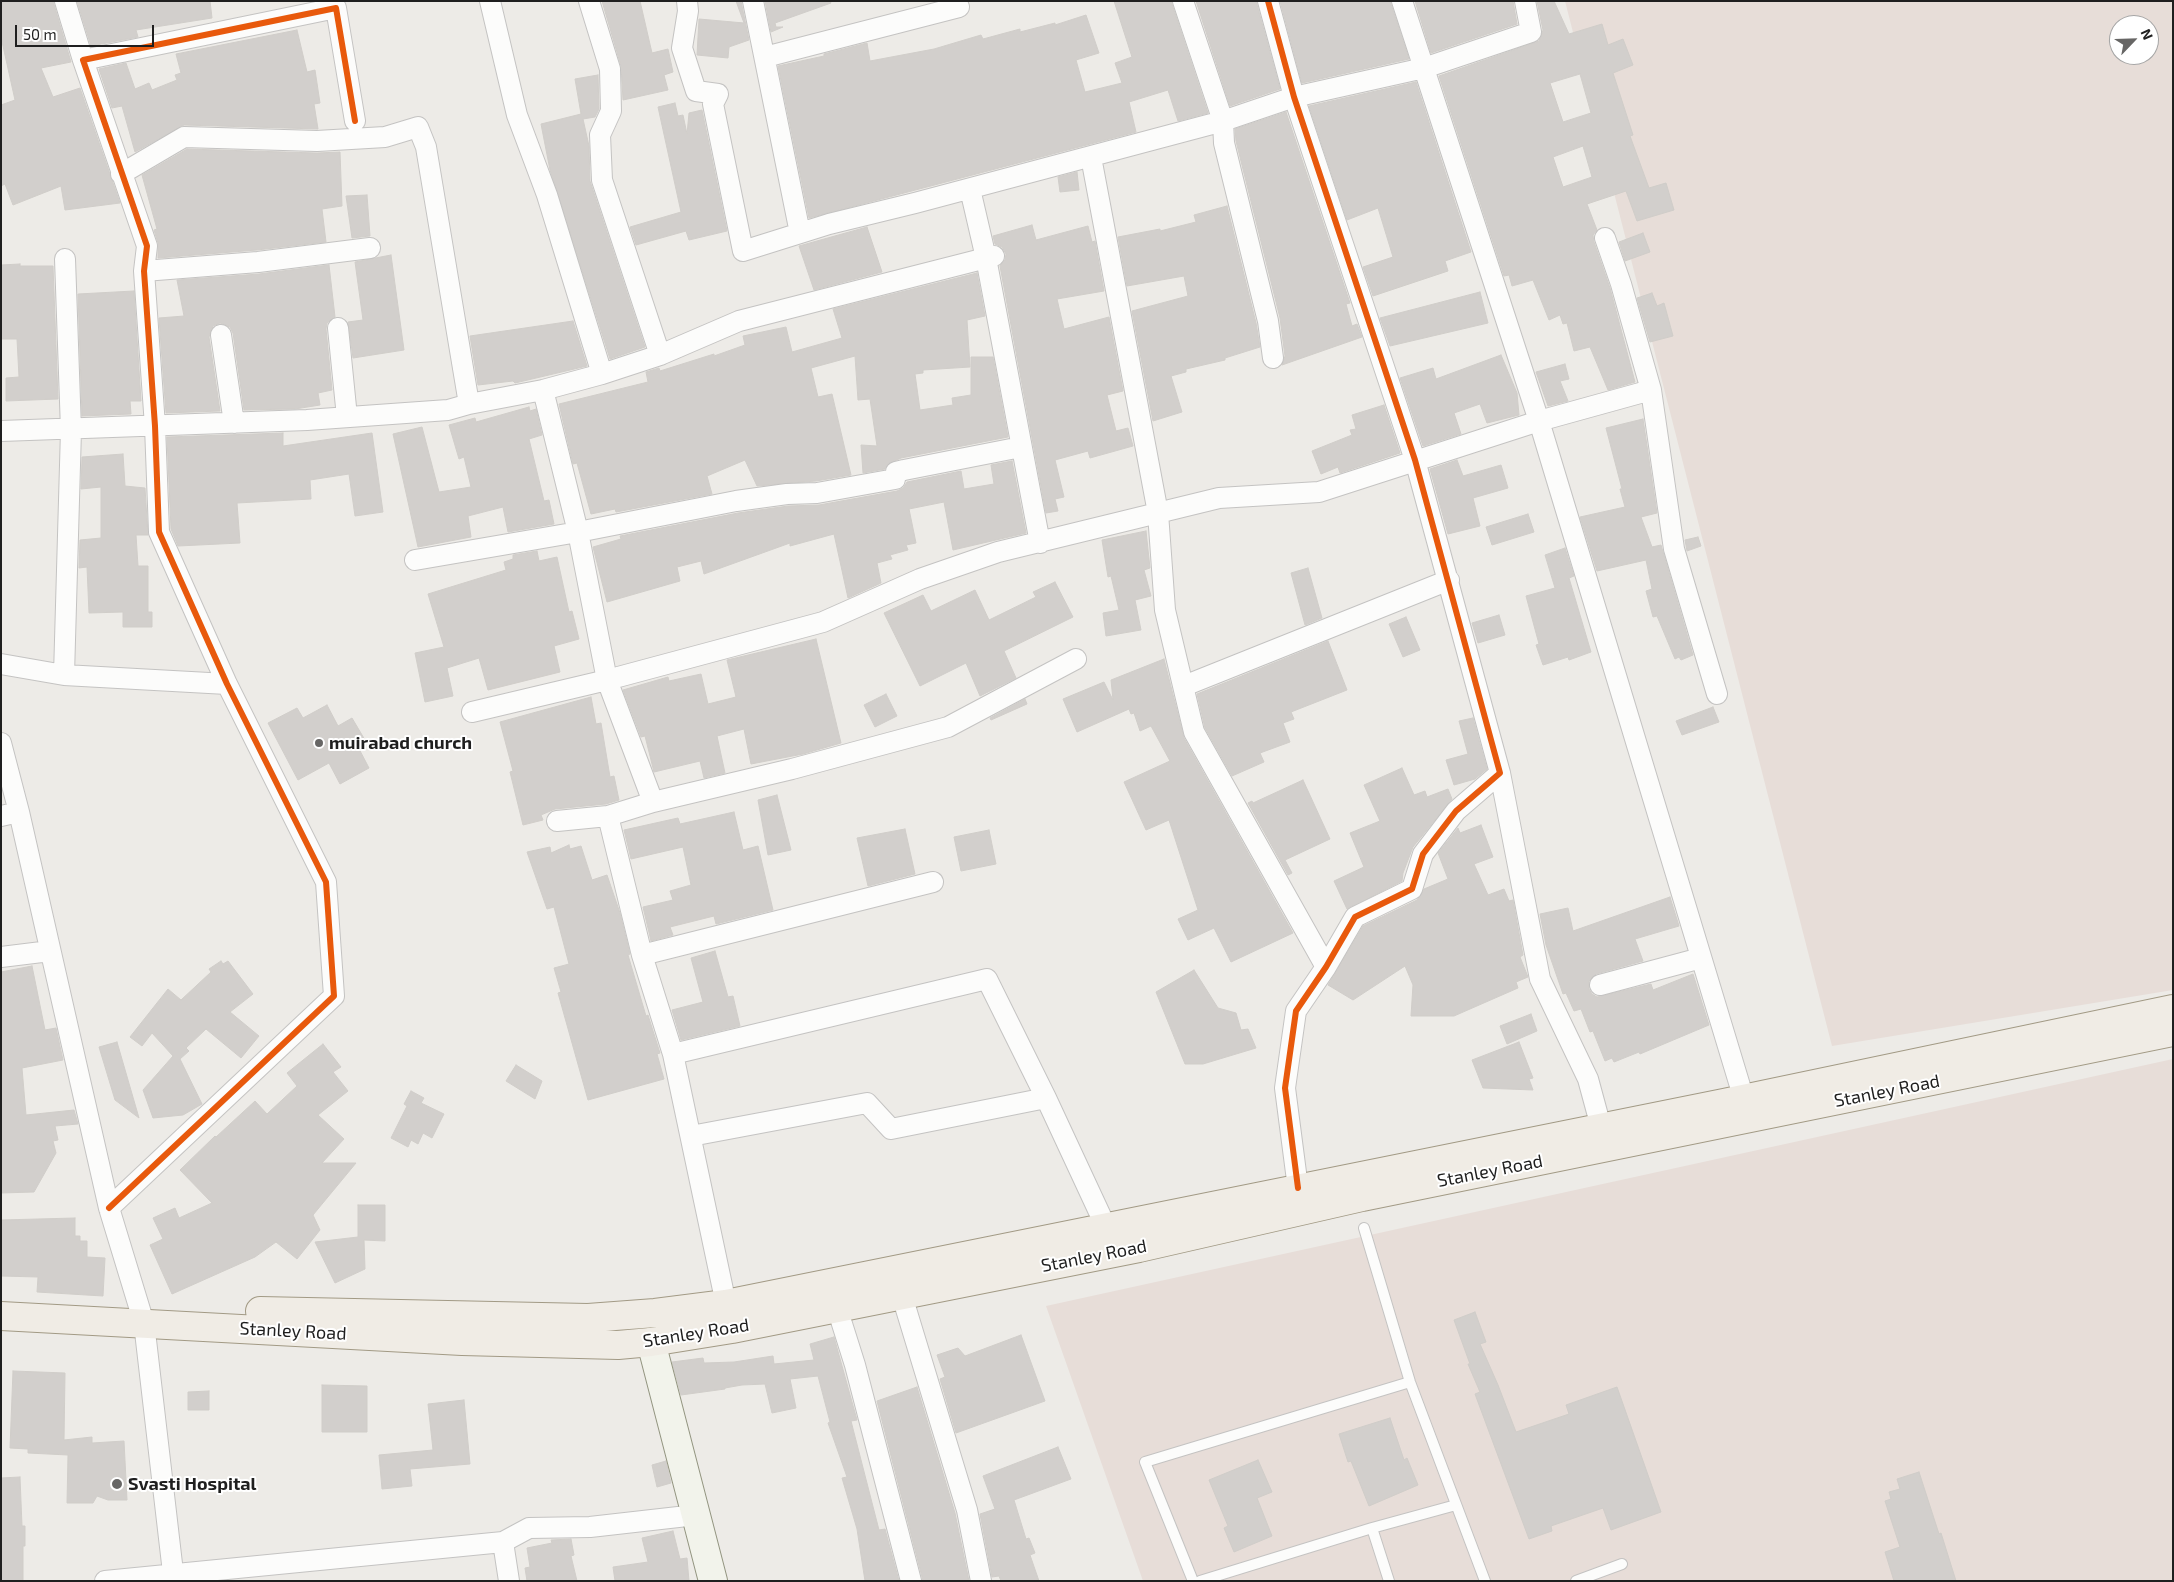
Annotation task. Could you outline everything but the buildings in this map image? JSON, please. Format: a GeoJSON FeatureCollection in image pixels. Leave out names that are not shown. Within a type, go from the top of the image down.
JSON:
{"type":"FeatureCollection","features":[{"type":"Feature","properties":{"kind":"main road","name":"Stanley Road"},"geometry":{"type":"LineString","coordinates":[[1,1298],[143,1316],[472,1341],[618,1346],[651,1342],[712,1315],[1106,1227],[1744,1099],[2173,1009]]}},
{"type":"Feature","properties":{"kind":"main road","name":"Stanley Road"},"geometry":{"type":"LineString","coordinates":[[1,1316],[588,1318],[712,1315],[837,1308],[1139,1248],[1362,1197],[2173,1032]]}},
{"type":"Feature","properties":{"kind":"street"},"geometry":{"type":"LineString","coordinates":[[65,1],[121,174],[147,246],[144,271],[155,426],[159,532],[227,684],[326,882],[334,996],[109,1208]]}},
{"type":"Feature","properties":{"kind":"street"},"geometry":{"type":"LineString","coordinates":[[490,1],[516,115],[547,195],[602,374]]}},
{"type":"Feature","properties":{"kind":"street"},"geometry":{"type":"LineString","coordinates":[[589,1],[610,69],[610,111],[600,135],[602,180],[660,355]]}},
{"type":"Feature","properties":{"kind":"street"},"geometry":{"type":"LineString","coordinates":[[687,1],[682,48],[696,91],[718,94],[713,104],[743,251],[829,224],[970,189],[1223,121],[1294,97],[1424,68],[1531,32],[1525,1]]}},
{"type":"Feature","properties":{"kind":"street"},"geometry":{"type":"LineString","coordinates":[[753,1],[800,233]]}},
{"type":"Feature","properties":{"kind":"street"},"geometry":{"type":"LineString","coordinates":[[1183,1],[1223,121],[1224,143],[1268,321],[1273,358]]}},
{"type":"Feature","properties":{"kind":"street"},"geometry":{"type":"LineString","coordinates":[[1268,1],[1294,97],[1415,460],[1449,580],[1500,774],[1540,979],[1588,1079],[1601,1127]]}},
{"type":"Feature","properties":{"kind":"street"},"geometry":{"type":"LineString","coordinates":[[1402,1],[1539,421],[1744,1099]]}},
{"type":"Feature","properties":{"kind":"street"},"geometry":{"type":"LineString","coordinates":[[765,57],[959,7]]}},
{"type":"Feature","properties":{"kind":"street"},"geometry":{"type":"LineString","coordinates":[[83,60],[336,8],[355,121]]}},
{"type":"Feature","properties":{"kind":"street"},"geometry":{"type":"LineString","coordinates":[[121,174],[184,136],[317,141],[385,137],[418,127],[426,147],[469,404]]}},
{"type":"Feature","properties":{"kind":"street"},"geometry":{"type":"LineString","coordinates":[[1091,157],[1158,513],[1166,610],[1194,732],[1326,967]]}},
{"type":"Feature","properties":{"kind":"street"},"geometry":{"type":"LineString","coordinates":[[970,189],[990,257],[1021,447],[1040,543]]}},
{"type":"Feature","properties":{"kind":"street"},"geometry":{"type":"LineString","coordinates":[[1605,238],[1621,284],[1651,390],[1674,550],[1717,694]]}},
{"type":"Feature","properties":{"kind":"street"},"geometry":{"type":"LineString","coordinates":[[144,271],[258,262],[370,248]]}},
{"type":"Feature","properties":{"kind":"street"},"geometry":{"type":"LineString","coordinates":[[1,431],[234,423],[448,410],[469,404],[543,390],[602,374],[660,355],[739,321],[990,257]]}},
{"type":"Feature","properties":{"kind":"street"},"geometry":{"type":"LineString","coordinates":[[64,675],[71,430],[65,259]]}},
{"type":"Feature","properties":{"kind":"street"},"geometry":{"type":"LineString","coordinates":[[338,328],[347,417]]}},
{"type":"Feature","properties":{"kind":"street"},"geometry":{"type":"LineString","coordinates":[[221,335],[234,423]]}},
{"type":"Feature","properties":{"kind":"street"},"geometry":{"type":"LineString","coordinates":[[543,390],[578,532],[607,680],[652,802]]}},
{"type":"Feature","properties":{"kind":"street"},"geometry":{"type":"LineString","coordinates":[[472,712],[607,680],[823,622],[920,578],[998,552],[1219,498],[1318,492],[1539,421],[1651,390]]}},
{"type":"Feature","properties":{"kind":"street"},"geometry":{"type":"LineString","coordinates":[[415,560],[578,532],[736,501],[817,492],[895,479],[896,472],[1021,447]]}},
{"type":"Feature","properties":{"kind":"street"},"geometry":{"type":"LineString","coordinates":[[1184,686],[1449,580]]}},
{"type":"Feature","properties":{"kind":"street"},"geometry":{"type":"LineString","coordinates":[[557,821],[608,816],[652,802],[792,769],[948,727],[1076,659]]}},
{"type":"Feature","properties":{"kind":"street"},"geometry":{"type":"LineString","coordinates":[[1,664],[64,675],[227,684]]}},
{"type":"Feature","properties":{"kind":"street"},"geometry":{"type":"LineString","coordinates":[[1,743],[10,814],[50,951],[109,1208],[143,1316],[174,1578]]}},
{"type":"Feature","properties":{"kind":"street"},"geometry":{"type":"LineString","coordinates":[[1298,1188],[1285,1088],[1296,1011],[1326,967],[1355,917],[1412,889],[1423,854],[1456,811],[1500,774]]}},
{"type":"Feature","properties":{"kind":"street"},"geometry":{"type":"LineString","coordinates":[[608,816],[642,955],[673,1054],[691,1136],[712,1315]]}},
{"type":"Feature","properties":{"kind":"street"},"geometry":{"type":"LineString","coordinates":[[642,955],[933,882]]}},
{"type":"Feature","properties":{"kind":"street"},"geometry":{"type":"LineString","coordinates":[[1,956],[50,951]]}},
{"type":"Feature","properties":{"kind":"street"},"geometry":{"type":"LineString","coordinates":[[1600,985],[1701,958]]}},
{"type":"Feature","properties":{"kind":"street"},"geometry":{"type":"LineString","coordinates":[[673,1054],[987,979],[1046,1098],[1106,1227]]}},
{"type":"Feature","properties":{"kind":"street"},"geometry":{"type":"LineString","coordinates":[[691,1136],[867,1103],[891,1129],[1046,1098]]}},
{"type":"Feature","properties":{"kind":"street"},"geometry":{"type":"LineString","coordinates":[[902,1296],[967,1510],[981,1581]]}},
{"type":"Feature","properties":{"kind":"street"},"geometry":{"type":"LineString","coordinates":[[837,1308],[855,1364],[911,1581]]}},
{"type":"Feature","properties":{"kind":"street"},"geometry":{"type":"LineString","coordinates":[[651,1342],[713,1581]]}},
{"type":"Feature","properties":{"kind":"street"},"geometry":{"type":"LineString","coordinates":[[105,1581],[174,1578],[503,1542],[529,1528],[590,1527],[696,1515]]}},
{"type":"Feature","properties":{"kind":"street"},"geometry":{"type":"LineString","coordinates":[[503,1542],[509,1581]]}},
{"type":"Feature","properties":{"kind":"lane"},"geometry":{"type":"LineString","coordinates":[[1364,1228],[1410,1382],[1485,1581]]}},
{"type":"Feature","properties":{"kind":"lane"},"geometry":{"type":"LineString","coordinates":[[1193,1581],[1145,1462],[1410,1382]]}},
{"type":"Feature","properties":{"kind":"lane"},"geometry":{"type":"LineString","coordinates":[[1200,1581],[1372,1528],[1456,1505]]}},
{"type":"Feature","properties":{"kind":"lane"},"geometry":{"type":"LineString","coordinates":[[1372,1528],[1388,1581]]}},
{"type":"Feature","properties":{"kind":"lane"},"geometry":{"type":"LineString","coordinates":[[1576,1581],[1622,1564]]}},
{"type":"Feature","properties":{"kind":"shaded area"},"geometry":{"type":"Polygon","coordinates":[[[1565,1],[2173,1],[2173,990],[1832,1046],[1565,1]]]}},
{"type":"Feature","properties":{"kind":"shaded area"},"geometry":{"type":"Polygon","coordinates":[[[2173,1059],[2173,1581],[1143,1581],[1046,1306],[2173,1059]]]}},
{"type":"Feature","properties":{"kind":"cycle path"},"geometry":{"type":"LineString","coordinates":[[1268,1],[1294,97],[1415,460],[1500,773],[1456,811],[1423,854],[1412,889],[1355,917],[1326,967],[1296,1011],[1285,1088],[1298,1188]]}},
{"type":"Feature","properties":{"kind":"cycle path"},"geometry":{"type":"LineString","coordinates":[[109,1208],[334,996],[326,882],[227,684],[159,532],[155,426],[144,271],[147,246],[83,60],[336,8],[355,121]]}},
{"type":"Feature","properties":{"kind":"place","name":"muirabad church"},"geometry":{"type":"Point","coordinates":[319,743]}},
{"type":"Feature","properties":{"kind":"place","name":"Svasti Hospital"},"geometry":{"type":"Point","coordinates":[117,1484]}}]}
